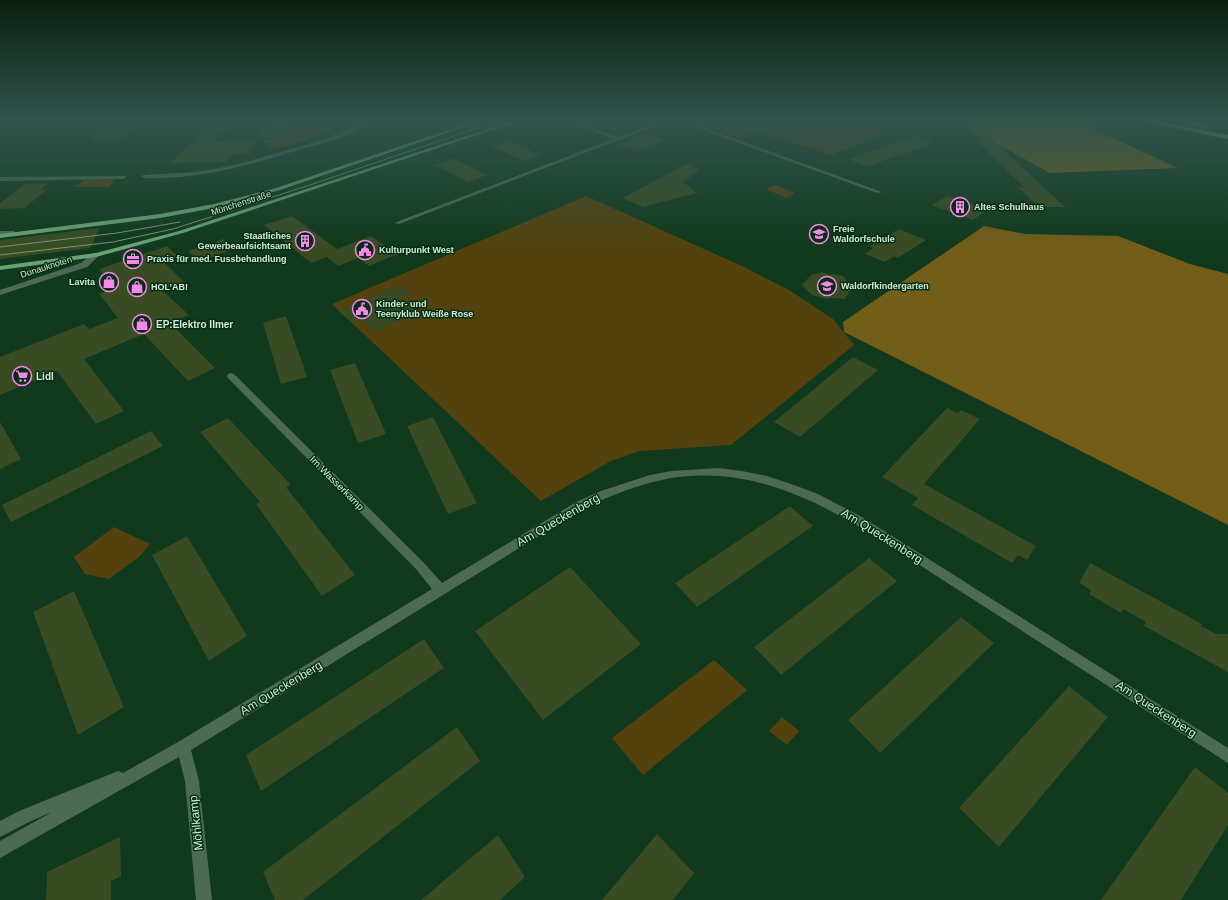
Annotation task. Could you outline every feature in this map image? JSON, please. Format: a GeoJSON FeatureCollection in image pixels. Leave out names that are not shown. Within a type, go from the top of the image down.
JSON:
{"type":"FeatureCollection","features":[{"type":"Feature","properties":{"kind":"main road","name":"Münchenstraße"},"geometry":{"type":"LineString","coordinates":[[0,234],[97,224],[173,214],[233,201],[292,184],[357,162]]}},
{"type":"Feature","properties":{"kind":"main road","name":"Münchenstraße"},"geometry":{"type":"LineString","coordinates":[[128,248],[392,162]]}},
{"type":"Feature","properties":{"kind":"main road","name":"Donauknoten"},"geometry":{"type":"LineString","coordinates":[[0,268],[96,255],[128,248]]}},
{"type":"Feature","properties":{"kind":"street"},"geometry":{"type":"LineString","coordinates":[[144,176],[169,177],[234,168],[254,162]]}},
{"type":"Feature","properties":{"kind":"street"},"geometry":{"type":"LineString","coordinates":[[397,223],[558,162]]}},
{"type":"Feature","properties":{"kind":"street"},"geometry":{"type":"LineString","coordinates":[[796,162],[879,192]]}},
{"type":"Feature","properties":{"kind":"street"},"geometry":{"type":"LineString","coordinates":[[0,179],[123,177]]}},
{"type":"Feature","properties":{"kind":"street","name":"Donauknoten"},"geometry":{"type":"LineString","coordinates":[[0,293],[84,266],[96,255]]}},
{"type":"Feature","properties":{"kind":"street","name":"Im Wasserkamp"},"geometry":{"type":"LineString","coordinates":[[231,376],[415,560],[441,590]]}},
{"type":"Feature","properties":{"kind":"street","name":"Am Queckenberg"},"geometry":{"type":"LineString","coordinates":[[0,850],[156,762],[184,748],[582,504],[631,483],[679,473],[722,473],[766,480],[814,497],[862,524],[1228,756]]}},
{"type":"Feature","properties":{"kind":"street","name":"Möhlkamp"},"geometry":{"type":"LineString","coordinates":[[184,748],[192,781],[204,900]]}},
{"type":"Feature","properties":{"kind":"street","name":"Am Queckenberg"},"geometry":{"type":"LineString","coordinates":[[0,829],[24,816],[156,762]]}},
{"type":"Feature","properties":{"kind":"shaded area"},"geometry":{"type":"Polygon","coordinates":[[[1030,162],[1165,162],[1178,168],[1050,173],[1030,162]]]}},
{"type":"Feature","properties":{"kind":"shaded area"},"geometry":{"type":"Polygon","coordinates":[[[84,180],[115,180],[109,187],[75,187],[84,180]]]}},
{"type":"Feature","properties":{"kind":"shaded area"},"geometry":{"type":"Polygon","coordinates":[[[775,185],[795,193],[786,198],[766,189],[775,185]]]}},
{"type":"Feature","properties":{"kind":"shaded area"},"geometry":{"type":"Polygon","coordinates":[[[586,196],[742,266],[789,290],[833,319],[854,345],[731,445],[640,451],[611,461],[541,501],[332,304],[586,196]]]}},
{"type":"Feature","properties":{"kind":"shaded area"},"geometry":{"type":"Polygon","coordinates":[[[984,226],[1025,234],[1118,236],[1190,264],[1228,274],[1228,525],[844,332],[843,322],[984,226]]]}},
{"type":"Feature","properties":{"kind":"shaded area"},"geometry":{"type":"Polygon","coordinates":[[[114,527],[150,544],[139,557],[109,579],[85,574],[74,557],[114,527]]]}},
{"type":"Feature","properties":{"kind":"shaded area"},"geometry":{"type":"Polygon","coordinates":[[[714,660],[747,690],[643,775],[612,738],[714,660]]]}},
{"type":"Feature","properties":{"kind":"shaded area"},"geometry":{"type":"Polygon","coordinates":[[[782,717],[799,731],[787,745],[769,731],[782,717]]]}},
{"type":"Feature","properties":{"kind":"building"},"geometry":{"type":"Polygon","coordinates":[[[171,162],[227,162],[170,163],[171,162]]]}},
{"type":"Feature","properties":{"kind":"building"},"geometry":{"type":"Polygon","coordinates":[[[444,162],[462,162],[487,175],[468,182],[436,165],[444,162]]]}},
{"type":"Feature","properties":{"kind":"building"},"geometry":{"type":"Polygon","coordinates":[[[855,162],[880,162],[866,167],[855,162]]]}},
{"type":"Feature","properties":{"kind":"building"},"geometry":{"type":"Polygon","coordinates":[[[998,162],[1016,162],[1065,207],[1039,207],[1018,187],[1024,187],[998,162]]]}},
{"type":"Feature","properties":{"kind":"building"},"geometry":{"type":"Polygon","coordinates":[[[688,163],[699,170],[683,182],[697,193],[643,207],[623,198],[688,163]]]}},
{"type":"Feature","properties":{"kind":"building"},"geometry":{"type":"Polygon","coordinates":[[[48,183],[40,190],[47,190],[24,208],[0,209],[0,203],[26,184],[48,183]]]}},
{"type":"Feature","properties":{"kind":"building","name":"Altes Schulhaus"},"geometry":{"type":"Polygon","coordinates":[[[948,196],[988,209],[973,220],[931,205],[948,196]]]}},
{"type":"Feature","properties":{"kind":"building"},"geometry":{"type":"Polygon","coordinates":[[[292,216],[337,249],[371,236],[398,254],[369,266],[358,258],[338,266],[327,257],[311,263],[264,225],[292,216]]]}},
{"type":"Feature","properties":{"kind":"building"},"geometry":{"type":"Polygon","coordinates":[[[100,228],[90,248],[0,259],[0,240],[100,228]]]}},
{"type":"Feature","properties":{"kind":"building"},"geometry":{"type":"Polygon","coordinates":[[[899,229],[926,240],[898,258],[894,256],[885,262],[865,254],[873,248],[870,246],[899,229]]]}},
{"type":"Feature","properties":{"kind":"building"},"geometry":{"type":"Polygon","coordinates":[[[223,239],[234,249],[199,262],[188,251],[223,239]]]}},
{"type":"Feature","properties":{"kind":"building"},"geometry":{"type":"Polygon","coordinates":[[[167,246],[179,257],[164,262],[184,282],[162,290],[189,315],[170,323],[215,368],[188,381],[144,334],[84,359],[124,411],[96,424],[57,371],[0,395],[0,357],[84,324],[89,329],[118,318],[99,294],[110,290],[100,278],[105,276],[99,269],[167,246]]]}},
{"type":"Feature","properties":{"kind":"building","name":"Waldorfkindergarten"},"geometry":{"type":"Polygon","coordinates":[[[823,272],[830,275],[834,274],[843,276],[852,288],[845,299],[827,299],[812,295],[802,285],[811,275],[823,272]]]}},
{"type":"Feature","properties":{"kind":"building","name":"Kinder- und Teenyklub Weiße Rose"},"geometry":{"type":"Polygon","coordinates":[[[398,285],[412,295],[404,298],[417,308],[410,311],[414,314],[376,332],[360,319],[353,323],[338,311],[398,285]]]}},
{"type":"Feature","properties":{"kind":"building"},"geometry":{"type":"Polygon","coordinates":[[[286,316],[307,377],[281,384],[263,323],[286,316]]]}},
{"type":"Feature","properties":{"kind":"building"},"geometry":{"type":"Polygon","coordinates":[[[853,357],[878,370],[800,437],[774,422],[853,357]]]}},
{"type":"Feature","properties":{"kind":"building"},"geometry":{"type":"Polygon","coordinates":[[[355,363],[386,434],[358,443],[330,370],[355,363]]]}},
{"type":"Feature","properties":{"kind":"building"},"geometry":{"type":"Polygon","coordinates":[[[947,408],[958,413],[961,410],[980,419],[924,484],[1036,546],[1027,560],[1018,555],[1012,563],[912,505],[918,498],[882,477],[947,408]]]}},
{"type":"Feature","properties":{"kind":"building"},"geometry":{"type":"Polygon","coordinates":[[[433,417],[477,503],[448,514],[407,426],[433,417]]]}},
{"type":"Feature","properties":{"kind":"building"},"geometry":{"type":"Polygon","coordinates":[[[228,418],[291,485],[286,487],[355,575],[322,596],[256,504],[260,502],[200,432],[228,418]]]}},
{"type":"Feature","properties":{"kind":"building"},"geometry":{"type":"Polygon","coordinates":[[[0,422],[21,459],[0,469],[0,422]]]}},
{"type":"Feature","properties":{"kind":"building"},"geometry":{"type":"Polygon","coordinates":[[[151,431],[163,446],[11,522],[2,505],[151,431]]]}},
{"type":"Feature","properties":{"kind":"building"},"geometry":{"type":"Polygon","coordinates":[[[790,506],[813,526],[697,607],[675,583],[790,506]]]}},
{"type":"Feature","properties":{"kind":"building"},"geometry":{"type":"Polygon","coordinates":[[[187,536],[247,636],[209,661],[152,555],[187,536]]]}},
{"type":"Feature","properties":{"kind":"building"},"geometry":{"type":"Polygon","coordinates":[[[869,558],[897,581],[781,675],[754,647],[869,558]]]}},
{"type":"Feature","properties":{"kind":"building"},"geometry":{"type":"Polygon","coordinates":[[[1090,563],[1202,624],[1201,626],[1216,634],[1228,634],[1228,672],[1144,626],[1146,622],[1123,609],[1121,613],[1089,594],[1091,590],[1079,583],[1090,563]]]}},
{"type":"Feature","properties":{"kind":"building"},"geometry":{"type":"Polygon","coordinates":[[[570,567],[641,644],[543,720],[475,631],[570,567]]]}},
{"type":"Feature","properties":{"kind":"building"},"geometry":{"type":"Polygon","coordinates":[[[74,591],[124,707],[78,735],[33,612],[74,591]]]}},
{"type":"Feature","properties":{"kind":"building"},"geometry":{"type":"Polygon","coordinates":[[[961,617],[994,643],[880,753],[848,720],[961,617]]]}},
{"type":"Feature","properties":{"kind":"building"},"geometry":{"type":"Polygon","coordinates":[[[424,639],[444,668],[261,791],[246,755],[424,639]]]}},
{"type":"Feature","properties":{"kind":"building"},"geometry":{"type":"Polygon","coordinates":[[[1069,686],[1108,717],[999,847],[959,808],[1069,686]]]}},
{"type":"Feature","properties":{"kind":"building"},"geometry":{"type":"Polygon","coordinates":[[[457,727],[480,761],[303,900],[275,900],[263,872],[457,727]]]}},
{"type":"Feature","properties":{"kind":"building"},"geometry":{"type":"Polygon","coordinates":[[[1195,767],[1228,793],[1228,825],[1181,900],[1101,900],[1195,767]]]}},
{"type":"Feature","properties":{"kind":"building"},"geometry":{"type":"Polygon","coordinates":[[[657,834],[694,873],[673,900],[602,900],[657,834]]]}},
{"type":"Feature","properties":{"kind":"building"},"geometry":{"type":"Polygon","coordinates":[[[498,835],[525,877],[500,900],[421,900],[498,835]]]}},
{"type":"Feature","properties":{"kind":"building"},"geometry":{"type":"Polygon","coordinates":[[[120,837],[121,876],[111,881],[111,900],[46,900],[47,872],[120,837]]]}},
{"type":"Feature","properties":{"kind":"tram line"},"geometry":{"type":"LineString","coordinates":[[0,255],[113,242],[173,229],[378,162]]}},
{"type":"Feature","properties":{"kind":"tram line"},"geometry":{"type":"LineString","coordinates":[[0,247],[117,233],[180,222]]}},
{"type":"Feature","properties":{"kind":"place","name":"Altes Schulhaus"},"geometry":{"type":"Point","coordinates":[960,207]}},
{"type":"Feature","properties":{"kind":"place","name":"Freie Waldorfschule"},"geometry":{"type":"Point","coordinates":[819,234]}},
{"type":"Feature","properties":{"kind":"place","name":"Staatliches Gewerbeaufsichtsamt"},"geometry":{"type":"Point","coordinates":[305,241]}},
{"type":"Feature","properties":{"kind":"place","name":"Kulturpunkt West"},"geometry":{"type":"Point","coordinates":[365,250]}},
{"type":"Feature","properties":{"kind":"place","name":"Praxis für med. Fussbehandlung"},"geometry":{"type":"Point","coordinates":[133,259]}},
{"type":"Feature","properties":{"kind":"place","name":"Lavita"},"geometry":{"type":"Point","coordinates":[109,282]}},
{"type":"Feature","properties":{"kind":"place","name":"Waldorfkindergarten"},"geometry":{"type":"Point","coordinates":[827,286]}},
{"type":"Feature","properties":{"kind":"place","name":"HOL’AB!"},"geometry":{"type":"Point","coordinates":[137,287]}},
{"type":"Feature","properties":{"kind":"place","name":"Kinder- und Teenyklub Weiße Rose"},"geometry":{"type":"Point","coordinates":[362,309]}},
{"type":"Feature","properties":{"kind":"place","name":"EP:Elektro Ilmer"},"geometry":{"type":"Point","coordinates":[142,324]}},
{"type":"Feature","properties":{"kind":"place","name":"Lidl"},"geometry":{"type":"Point","coordinates":[22,376]}}]}
